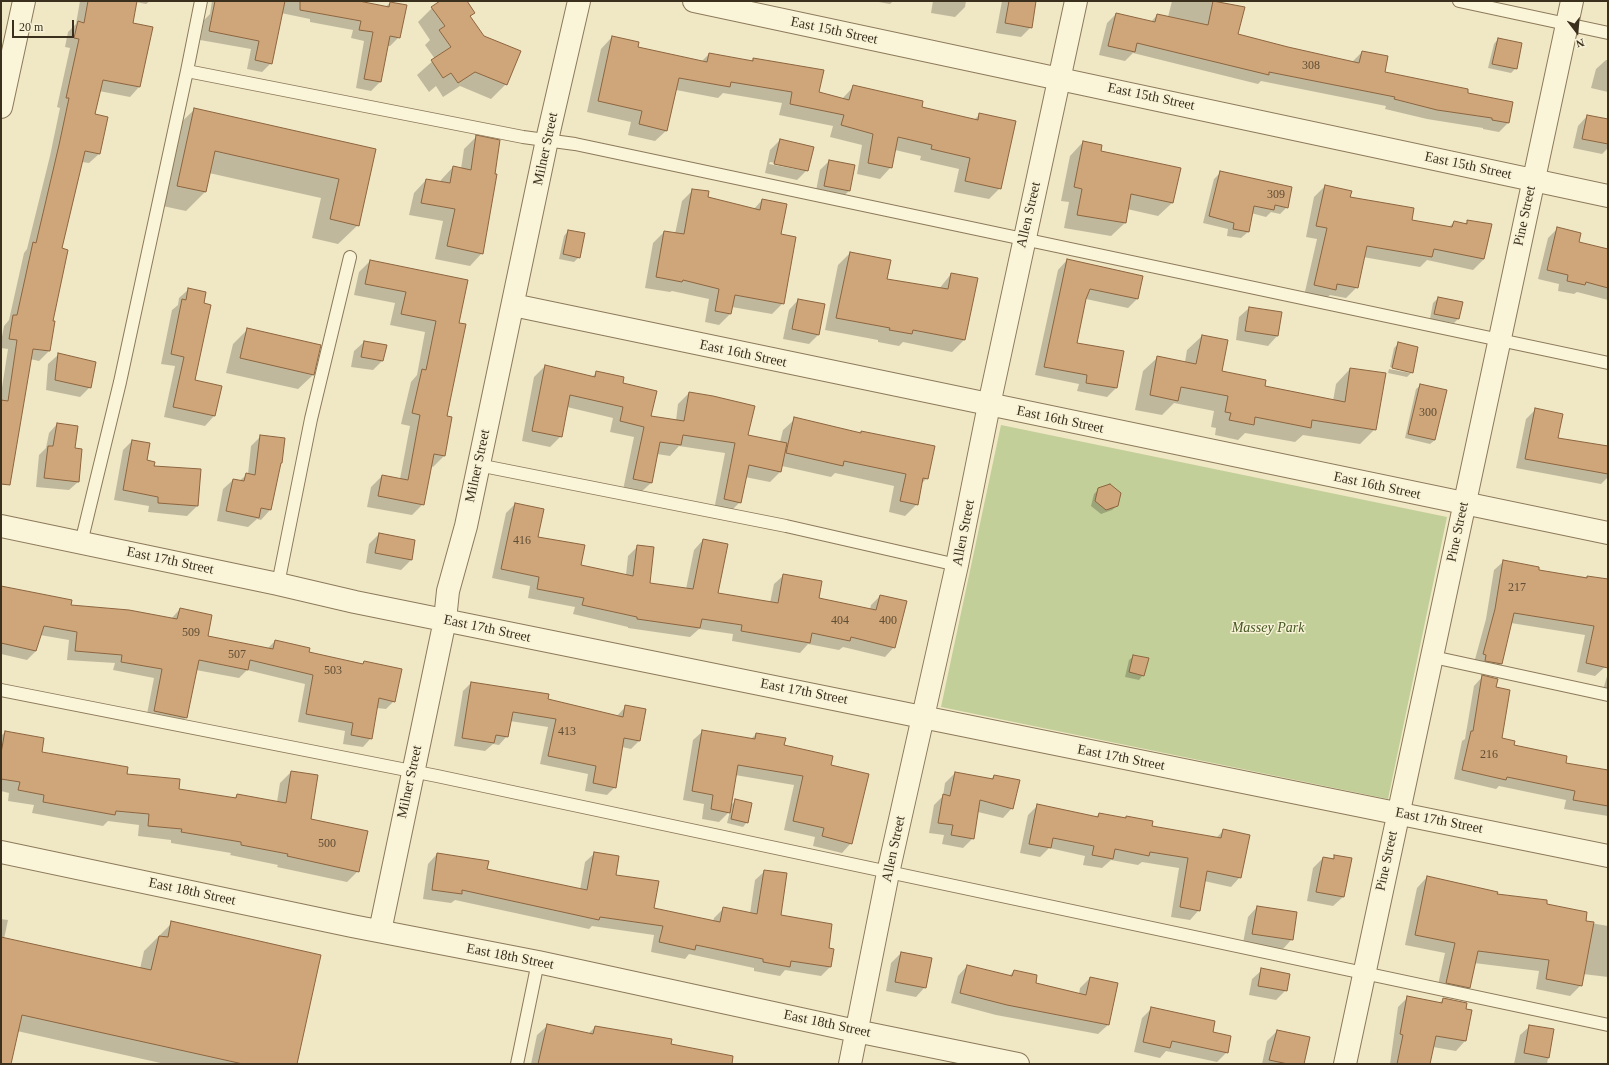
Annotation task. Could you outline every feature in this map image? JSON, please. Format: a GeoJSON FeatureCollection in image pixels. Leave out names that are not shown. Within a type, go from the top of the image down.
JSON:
{"type":"FeatureCollection","features":[{"type":"Feature","properties":{"kind":"street"},"geometry":{"type":"LineString","coordinates":[[1,106],[7,50],[24,1]]}},
{"type":"Feature","properties":{"kind":"street","name":"Milner Street"},"geometry":{"type":"LineString","coordinates":[[380,931],[412,772],[445,620],[448,591],[466,526],[547,140],[579,1]]}},
{"type":"Feature","properties":{"kind":"street","name":"East 15th Street"},"geometry":{"type":"LineString","coordinates":[[694,1],[1608,196]]}},
{"type":"Feature","properties":{"kind":"street","name":"Allen Street"},"geometry":{"type":"LineString","coordinates":[[850,1064],[888,873],[957,565],[989,405],[1035,195],[1058,78],[1076,1]]}},
{"type":"Feature","properties":{"kind":"street","name":"Pine Street"},"geometry":{"type":"LineString","coordinates":[[1345,1064],[1397,813],[1433,657],[1464,504],[1473,469],[1498,339],[1572,1]]}},
{"type":"Feature","properties":{"kind":"street","name":"East 16th Street"},"geometry":{"type":"LineString","coordinates":[[513,305],[1608,533]]}},
{"type":"Feature","properties":{"kind":"street","name":"East 17th Street"},"geometry":{"type":"LineString","coordinates":[[1,526],[278,584],[355,602],[1608,856]]}},
{"type":"Feature","properties":{"kind":"street","name":"East 18th Street"},"geometry":{"type":"LineString","coordinates":[[1,852],[380,931],[538,962],[856,1031],[1018,1064]]}},
{"type":"Feature","properties":{"kind":"lane"},"geometry":{"type":"LineString","coordinates":[[81,543],[120,382],[188,71],[201,1]]}},
{"type":"Feature","properties":{"kind":"lane"},"geometry":{"type":"LineString","coordinates":[[1459,1],[1608,33]]}},
{"type":"Feature","properties":{"kind":"lane"},"geometry":{"type":"LineString","coordinates":[[188,71],[547,140],[575,144],[1608,363]]}},
{"type":"Feature","properties":{"kind":"lane"},"geometry":{"type":"LineString","coordinates":[[278,584],[311,419],[350,257]]}},
{"type":"Feature","properties":{"kind":"lane"},"geometry":{"type":"LineString","coordinates":[[478,465],[786,526],[957,565]]}},
{"type":"Feature","properties":{"kind":"lane"},"geometry":{"type":"LineString","coordinates":[[1433,657],[1608,695]]}},
{"type":"Feature","properties":{"kind":"lane"},"geometry":{"type":"LineString","coordinates":[[1,690],[412,772],[1364,972],[1608,1025]]}},
{"type":"Feature","properties":{"kind":"lane"},"geometry":{"type":"LineString","coordinates":[[517,1064],[538,962]]}},
{"type":"Feature","properties":{"kind":"green space","name":"Massey Park"},"geometry":{"type":"Polygon","coordinates":[[[1001,425],[1447,517],[1388,799],[941,707],[1001,425]]]}},
{"type":"Feature","properties":{"kind":"building"},"geometry":{"type":"Polygon","coordinates":[[[88,1],[137,1],[133,23],[153,27],[140,87],[103,80],[95,114],[108,117],[100,154],[85,151],[62,248],[68,250],[53,321],[55,321],[50,351],[33,349],[10,485],[1,484],[1,400],[8,401],[17,340],[9,339],[13,315],[17,315],[33,242],[36,243],[69,98],[66,98],[79,39],[74,38],[78,21],[84,23],[88,1]]]}},
{"type":"Feature","properties":{"kind":"building"},"geometry":{"type":"Polygon","coordinates":[[[215,1],[285,1],[272,64],[255,60],[259,41],[209,31],[215,1]]]}},
{"type":"Feature","properties":{"kind":"building"},"geometry":{"type":"Polygon","coordinates":[[[300,1],[359,1],[389,7],[390,2],[407,5],[400,38],[390,36],[381,82],[364,79],[373,32],[359,30],[361,21],[300,10],[300,1]]]}},
{"type":"Feature","properties":{"kind":"building"},"geometry":{"type":"Polygon","coordinates":[[[440,1],[467,1],[475,13],[470,16],[484,36],[521,51],[507,85],[475,72],[458,83],[451,73],[443,78],[431,60],[451,47],[439,30],[445,26],[431,7],[440,1]]]}},
{"type":"Feature","properties":{"kind":"building"},"geometry":{"type":"Polygon","coordinates":[[[1009,1],[1036,1],[1032,28],[1005,23],[1009,1]]]}},
{"type":"Feature","properties":{"kind":"building"},"geometry":{"type":"Polygon","coordinates":[[[1213,1],[1245,7],[1238,34],[1359,63],[1362,51],[1388,56],[1385,72],[1468,89],[1468,93],[1513,102],[1509,123],[1492,120],[1492,118],[1437,110],[1394,99],[1395,97],[1269,72],[1269,75],[1137,43],[1135,52],[1108,46],[1116,13],[1155,22],[1157,14],[1208,25],[1213,1]]]}},
{"type":"Feature","properties":{"kind":"building"},"geometry":{"type":"Polygon","coordinates":[[[612,36],[639,42],[638,47],[707,62],[709,53],[753,61],[753,58],[824,70],[819,92],[849,100],[853,85],[923,101],[922,107],[978,120],[979,113],[1016,121],[1001,189],[965,181],[970,158],[931,149],[932,145],[898,137],[892,168],[868,163],[873,134],[841,125],[844,115],[790,104],[792,92],[731,82],[730,87],[679,78],[667,131],[639,124],[642,111],[598,101],[612,36]]]}},
{"type":"Feature","properties":{"kind":"building"},"geometry":{"type":"Polygon","coordinates":[[[1498,38],[1522,43],[1517,69],[1492,64],[1498,38]]]}},
{"type":"Feature","properties":{"kind":"building"},"geometry":{"type":"Polygon","coordinates":[[[194,108],[376,149],[359,226],[330,219],[339,179],[215,151],[206,192],[177,186],[194,108]]]}},
{"type":"Feature","properties":{"kind":"building"},"geometry":{"type":"Polygon","coordinates":[[[1587,115],[1608,119],[1608,144],[1582,139],[1587,115]]]}},
{"type":"Feature","properties":{"kind":"building"},"geometry":{"type":"Polygon","coordinates":[[[476,135],[500,140],[495,174],[497,174],[483,254],[447,246],[455,209],[421,203],[426,179],[450,183],[453,166],[471,170],[476,135]]]}},
{"type":"Feature","properties":{"kind":"building"},"geometry":{"type":"Polygon","coordinates":[[[780,139],[814,147],[808,171],[774,164],[780,139]]]}},
{"type":"Feature","properties":{"kind":"building"},"geometry":{"type":"Polygon","coordinates":[[[1083,141],[1102,145],[1101,151],[1181,168],[1173,203],[1131,194],[1126,223],[1077,215],[1082,189],[1074,187],[1083,141]]]}},
{"type":"Feature","properties":{"kind":"building"},"geometry":{"type":"Polygon","coordinates":[[[829,160],[855,165],[850,191],[824,186],[829,160]]]}},
{"type":"Feature","properties":{"kind":"building"},"geometry":{"type":"Polygon","coordinates":[[[1220,171],[1292,187],[1288,208],[1275,205],[1274,210],[1254,206],[1249,232],[1233,229],[1234,223],[1209,216],[1220,171]]]}},
{"type":"Feature","properties":{"kind":"building"},"geometry":{"type":"Polygon","coordinates":[[[1325,185],[1352,191],[1350,197],[1414,208],[1412,220],[1452,227],[1454,221],[1467,224],[1467,220],[1492,224],[1484,259],[1434,249],[1432,257],[1367,246],[1358,288],[1337,284],[1336,290],[1314,285],[1327,228],[1316,226],[1325,185]]]}},
{"type":"Feature","properties":{"kind":"building"},"geometry":{"type":"Polygon","coordinates":[[[692,189],[709,191],[708,197],[760,210],[762,199],[787,204],[781,234],[796,237],[784,304],[735,295],[731,314],[715,311],[719,289],[683,280],[682,282],[656,277],[664,231],[684,234],[692,189]]]}},
{"type":"Feature","properties":{"kind":"building"},"geometry":{"type":"Polygon","coordinates":[[[1557,227],[1581,233],[1579,242],[1608,249],[1608,288],[1586,282],[1585,285],[1567,281],[1568,275],[1547,270],[1557,227]]]}},
{"type":"Feature","properties":{"kind":"building"},"geometry":{"type":"Polygon","coordinates":[[[568,230],[585,233],[580,258],[563,254],[568,230]]]}},
{"type":"Feature","properties":{"kind":"building"},"geometry":{"type":"Polygon","coordinates":[[[850,252],[891,260],[887,279],[948,289],[951,273],[978,278],[965,340],[913,330],[912,334],[889,330],[890,328],[836,318],[850,252]]]}},
{"type":"Feature","properties":{"kind":"building"},"geometry":{"type":"Polygon","coordinates":[[[1067,259],[1143,276],[1138,299],[1090,289],[1086,299],[1077,343],[1124,351],[1117,388],[1086,383],[1087,375],[1044,367],[1067,259]]]}},
{"type":"Feature","properties":{"kind":"building"},"geometry":{"type":"Polygon","coordinates":[[[370,260],[468,280],[459,323],[466,324],[447,416],[452,417],[445,456],[434,454],[424,505],[378,496],[382,475],[408,480],[420,415],[412,413],[422,369],[426,370],[436,321],[401,314],[406,292],[365,284],[370,260]]]}},
{"type":"Feature","properties":{"kind":"building"},"geometry":{"type":"Polygon","coordinates":[[[188,288],[206,292],[204,303],[211,305],[195,380],[222,386],[215,416],[173,407],[184,357],[171,354],[182,299],[186,300],[188,288]]]}},
{"type":"Feature","properties":{"kind":"building"},"geometry":{"type":"Polygon","coordinates":[[[1438,297],[1463,302],[1459,319],[1434,314],[1438,297]]]}},
{"type":"Feature","properties":{"kind":"building"},"geometry":{"type":"Polygon","coordinates":[[[798,299],[825,304],[819,335],[792,329],[798,299]]]}},
{"type":"Feature","properties":{"kind":"building"},"geometry":{"type":"Polygon","coordinates":[[[1249,307],[1282,312],[1278,336],[1245,331],[1249,307]]]}},
{"type":"Feature","properties":{"kind":"building"},"geometry":{"type":"Polygon","coordinates":[[[247,328],[321,345],[314,375],[240,358],[247,328]]]}},
{"type":"Feature","properties":{"kind":"building"},"geometry":{"type":"Polygon","coordinates":[[[1202,335],[1228,340],[1222,371],[1266,380],[1265,386],[1345,402],[1350,368],[1386,373],[1376,430],[1312,420],[1311,428],[1255,417],[1254,425],[1229,420],[1231,413],[1225,412],[1228,396],[1181,387],[1178,401],[1150,395],[1157,356],[1196,364],[1202,335]]]}},
{"type":"Feature","properties":{"kind":"building"},"geometry":{"type":"Polygon","coordinates":[[[364,341],[387,345],[383,361],[361,357],[364,341]]]}},
{"type":"Feature","properties":{"kind":"building"},"geometry":{"type":"Polygon","coordinates":[[[1398,342],[1418,347],[1413,373],[1392,368],[1398,342]]]}},
{"type":"Feature","properties":{"kind":"building"},"geometry":{"type":"Polygon","coordinates":[[[58,353],[96,362],[91,388],[55,380],[58,353]]]}},
{"type":"Feature","properties":{"kind":"building"},"geometry":{"type":"Polygon","coordinates":[[[545,365],[595,377],[596,371],[624,377],[623,383],[657,391],[651,416],[684,421],[689,392],[755,406],[748,435],[787,443],[781,472],[749,465],[741,503],[724,499],[735,443],[683,435],[681,445],[660,442],[652,483],[633,479],[644,427],[620,421],[623,407],[570,395],[562,437],[532,431],[545,365]]]}},
{"type":"Feature","properties":{"kind":"building"},"geometry":{"type":"Polygon","coordinates":[[[1420,384],[1447,390],[1435,440],[1408,434],[1420,384]]]}},
{"type":"Feature","properties":{"kind":"building"},"geometry":{"type":"Polygon","coordinates":[[[1535,408],[1563,414],[1558,438],[1608,446],[1608,474],[1525,459],[1535,408]]]}},
{"type":"Feature","properties":{"kind":"building"},"geometry":{"type":"Polygon","coordinates":[[[794,417],[861,433],[861,431],[935,446],[928,479],[923,478],[918,505],[900,501],[906,474],[844,461],[843,466],[786,453],[794,417]]]}},
{"type":"Feature","properties":{"kind":"building"},"geometry":{"type":"Polygon","coordinates":[[[57,423],[78,426],[75,448],[82,449],[79,482],[44,478],[48,446],[53,446],[57,423]]]}},
{"type":"Feature","properties":{"kind":"building"},"geometry":{"type":"Polygon","coordinates":[[[260,435],[285,438],[282,463],[271,510],[261,508],[259,518],[226,511],[233,479],[244,481],[246,473],[255,475],[260,435]]]}},
{"type":"Feature","properties":{"kind":"building"},"geometry":{"type":"Polygon","coordinates":[[[132,440],[150,443],[147,460],[155,462],[154,466],[201,469],[198,506],[158,503],[158,497],[123,490],[132,440]]]}},
{"type":"Feature","properties":{"kind":"building"},"geometry":{"type":"Polygon","coordinates":[[[1110,484],[1121,493],[1118,506],[1106,510],[1095,501],[1098,488],[1110,484]]]}},
{"type":"Feature","properties":{"kind":"building"},"geometry":{"type":"Polygon","coordinates":[[[515,503],[544,509],[538,537],[585,545],[581,565],[633,576],[637,545],[654,547],[650,583],[693,589],[703,539],[728,544],[718,593],[778,603],[783,574],[822,581],[819,598],[876,610],[880,595],[907,601],[895,648],[851,637],[850,641],[812,633],[810,643],[741,631],[742,625],[702,619],[700,628],[637,619],[637,617],[582,605],[584,598],[537,589],[539,577],[501,569],[515,503]]]}},
{"type":"Feature","properties":{"kind":"building"},"geometry":{"type":"Polygon","coordinates":[[[379,533],[415,540],[412,560],[375,553],[379,533]]]}},
{"type":"Feature","properties":{"kind":"building"},"geometry":{"type":"Polygon","coordinates":[[[1503,560],[1539,567],[1539,570],[1587,578],[1587,576],[1608,579],[1608,668],[1586,663],[1594,626],[1514,613],[1502,664],[1485,661],[1486,655],[1483,654],[1495,609],[1503,560]]]}},
{"type":"Feature","properties":{"kind":"building"},"geometry":{"type":"Polygon","coordinates":[[[1,586],[72,600],[71,605],[129,610],[177,619],[180,608],[212,615],[208,636],[273,649],[275,640],[310,648],[309,652],[363,664],[364,661],[402,669],[395,702],[379,698],[372,739],[351,735],[353,723],[306,714],[313,675],[250,660],[248,670],[199,660],[187,718],[154,711],[162,669],[121,662],[122,655],[75,651],[77,632],[44,626],[36,651],[1,643],[1,586]]]}},
{"type":"Feature","properties":{"kind":"building"},"geometry":{"type":"Polygon","coordinates":[[[1133,655],[1149,658],[1144,676],[1129,672],[1133,655]]]}},
{"type":"Feature","properties":{"kind":"building"},"geometry":{"type":"Polygon","coordinates":[[[1482,675],[1498,679],[1496,687],[1510,690],[1502,738],[1515,741],[1514,745],[1567,756],[1566,763],[1608,770],[1608,806],[1573,800],[1575,791],[1507,777],[1506,780],[1462,770],[1471,731],[1473,731],[1482,675]]]}},
{"type":"Feature","properties":{"kind":"building"},"geometry":{"type":"Polygon","coordinates":[[[471,682],[549,694],[548,699],[623,717],[625,705],[646,709],[640,741],[624,738],[616,788],[593,783],[596,766],[548,756],[556,719],[513,712],[508,737],[496,735],[494,743],[462,738],[471,682]]]}},
{"type":"Feature","properties":{"kind":"building"},"geometry":{"type":"Polygon","coordinates":[[[702,730],[755,739],[756,733],[786,738],[784,745],[833,756],[831,765],[869,774],[852,844],[822,836],[824,828],[793,821],[803,776],[738,765],[730,813],[711,809],[713,795],[692,791],[702,730]]]}},
{"type":"Feature","properties":{"kind":"building"},"geometry":{"type":"Polygon","coordinates":[[[5,731],[44,738],[42,752],[128,767],[127,774],[180,779],[179,789],[236,798],[237,794],[286,803],[291,771],[318,775],[311,819],[368,831],[359,872],[287,856],[288,854],[241,845],[241,842],[181,832],[182,829],[148,826],[149,814],[116,811],[115,815],[43,802],[44,795],[18,790],[20,782],[1,779],[1,753],[5,731]]]}},
{"type":"Feature","properties":{"kind":"building"},"geometry":{"type":"Polygon","coordinates":[[[955,772],[993,779],[994,775],[1020,780],[1013,809],[980,800],[974,839],[951,835],[953,825],[938,823],[943,794],[950,796],[955,772]]]}},
{"type":"Feature","properties":{"kind":"building"},"geometry":{"type":"Polygon","coordinates":[[[735,799],[752,803],[748,823],[731,819],[735,799]]]}},
{"type":"Feature","properties":{"kind":"building"},"geometry":{"type":"Polygon","coordinates":[[[1037,804],[1098,817],[1099,813],[1126,818],[1126,816],[1153,821],[1152,826],[1221,838],[1223,829],[1250,835],[1241,878],[1207,871],[1200,911],[1180,907],[1188,858],[1150,852],[1149,856],[1115,849],[1113,859],[1092,855],[1094,846],[1053,838],[1051,848],[1029,844],[1037,804]]]}},
{"type":"Feature","properties":{"kind":"building"},"geometry":{"type":"Polygon","coordinates":[[[594,852],[619,856],[616,875],[659,881],[654,908],[720,922],[723,907],[757,914],[764,870],[787,873],[781,915],[832,924],[829,948],[834,949],[831,967],[791,961],[790,967],[763,962],[763,959],[696,945],[695,950],[659,942],[663,926],[600,917],[599,920],[462,890],[462,894],[432,890],[437,853],[489,861],[487,869],[587,890],[594,852]]]}},
{"type":"Feature","properties":{"kind":"building"},"geometry":{"type":"Polygon","coordinates":[[[1334,855],[1352,858],[1344,897],[1316,892],[1323,857],[1334,859],[1334,855]]]}},
{"type":"Feature","properties":{"kind":"building"},"geometry":{"type":"Polygon","coordinates":[[[1427,876],[1498,892],[1497,894],[1547,900],[1547,904],[1587,912],[1586,921],[1594,922],[1582,986],[1546,979],[1549,960],[1478,951],[1470,988],[1446,983],[1455,943],[1415,935],[1427,876]]]}},
{"type":"Feature","properties":{"kind":"building"},"geometry":{"type":"Polygon","coordinates":[[[1257,906],[1297,912],[1293,940],[1252,934],[1257,906]]]}},
{"type":"Feature","properties":{"kind":"building"},"geometry":{"type":"Polygon","coordinates":[[[171,921],[321,955],[297,1064],[243,1064],[22,1015],[11,1064],[1,1064],[1,937],[151,970],[159,936],[168,937],[171,921]]]}},
{"type":"Feature","properties":{"kind":"building"},"geometry":{"type":"Polygon","coordinates":[[[901,952],[932,958],[926,988],[895,982],[901,952]]]}},
{"type":"Feature","properties":{"kind":"building"},"geometry":{"type":"Polygon","coordinates":[[[967,965],[1012,976],[1014,970],[1037,975],[1036,983],[1086,995],[1090,977],[1118,983],[1109,1025],[1007,1005],[960,993],[967,965]]]}},
{"type":"Feature","properties":{"kind":"building"},"geometry":{"type":"Polygon","coordinates":[[[1261,968],[1290,974],[1287,991],[1258,986],[1261,968]]]}},
{"type":"Feature","properties":{"kind":"building"},"geometry":{"type":"Polygon","coordinates":[[[1407,996],[1442,1003],[1443,998],[1467,1003],[1466,1009],[1472,1010],[1466,1041],[1436,1036],[1430,1064],[1397,1064],[1403,1035],[1400,1034],[1407,996]]]}},
{"type":"Feature","properties":{"kind":"building"},"geometry":{"type":"Polygon","coordinates":[[[1151,1007],[1215,1021],[1213,1032],[1231,1036],[1228,1053],[1172,1041],[1170,1048],[1143,1042],[1151,1007]]]}},
{"type":"Feature","properties":{"kind":"building"},"geometry":{"type":"Polygon","coordinates":[[[547,1024],[593,1034],[595,1026],[672,1039],[671,1044],[733,1056],[732,1064],[538,1064],[547,1024]]]}},
{"type":"Feature","properties":{"kind":"building"},"geometry":{"type":"Polygon","coordinates":[[[1529,1025],[1554,1029],[1549,1058],[1524,1053],[1529,1025]]]}},
{"type":"Feature","properties":{"kind":"building"},"geometry":{"type":"Polygon","coordinates":[[[1277,1030],[1310,1037],[1304,1064],[1288,1064],[1269,1060],[1277,1030]]]}}]}
